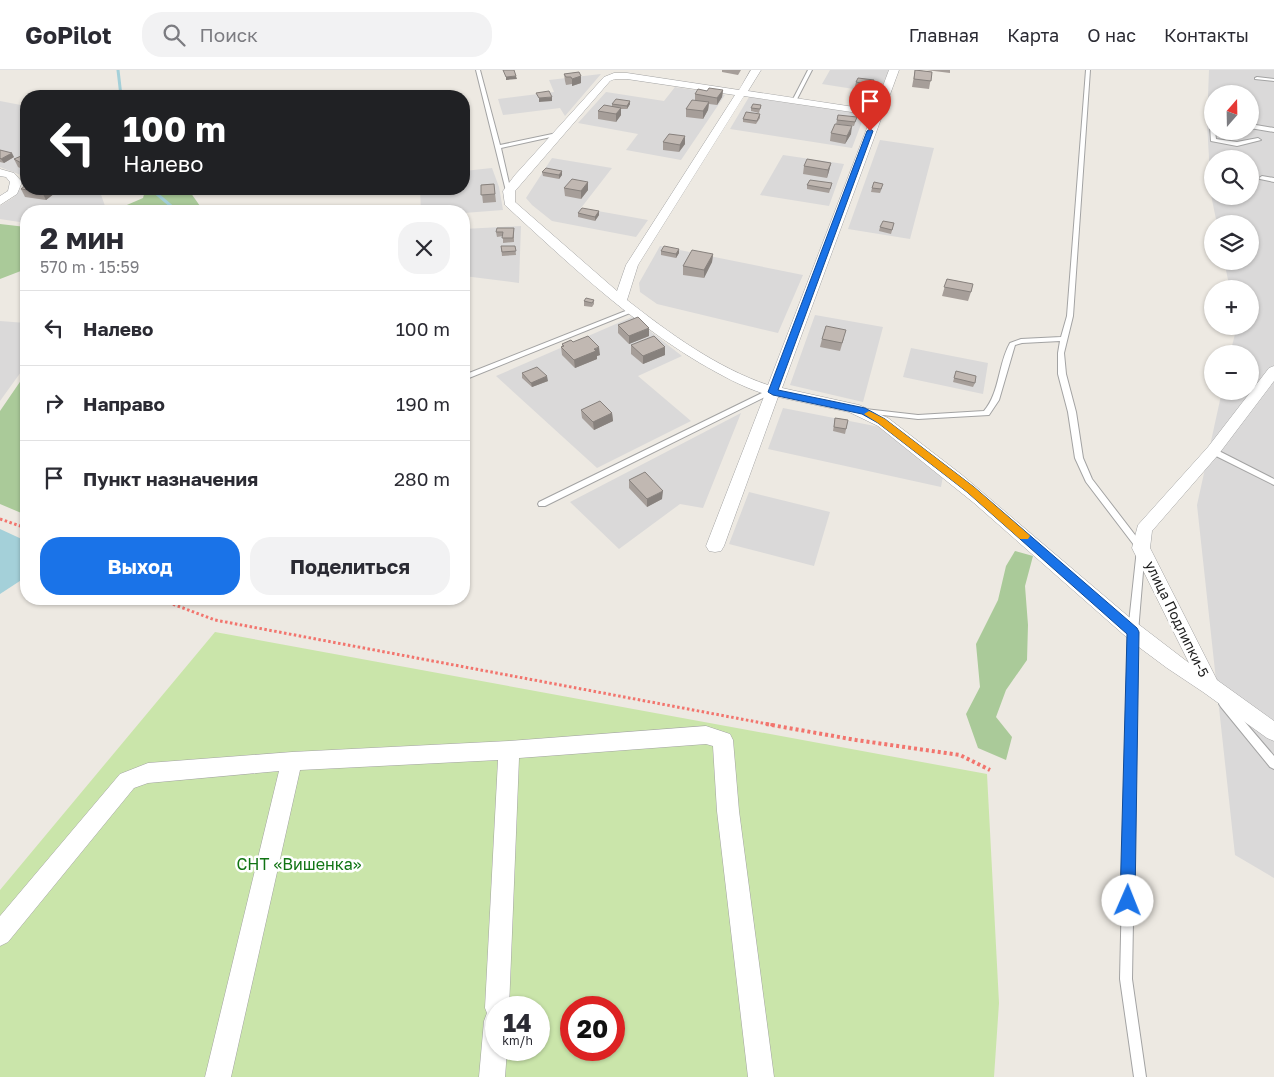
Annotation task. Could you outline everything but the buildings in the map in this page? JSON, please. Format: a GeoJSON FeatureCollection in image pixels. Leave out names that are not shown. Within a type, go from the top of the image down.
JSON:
{"type":"FeatureCollection","features":[{"type":"Feature","properties":{"kind":"street"},"geometry":{"type":"LineString","coordinates":[[620,301],[632,265],[756,70]]}},
{"type":"Feature","properties":{"kind":"street"},"geometry":{"type":"LineString","coordinates":[[715,546],[894,70]]}},
{"type":"Feature","properties":{"kind":"street"},"geometry":{"type":"LineString","coordinates":[[877,113],[627,76],[614,76],[607,79],[509,191],[509,203],[620,301],[700,357],[749,383],[773,392],[865,411],[882,421],[970,490],[1133,632],[1179,668],[1210,686]]}},
{"type":"Feature","properties":{"kind":"street"},"geometry":{"type":"LineString","coordinates":[[0,172],[10,175],[16,182],[13,192],[0,202]]}},
{"type":"Feature","properties":{"kind":"street","name":"улица Подлипки-5"},"geometry":{"type":"LineString","coordinates":[[1274,371],[1213,451],[1144,529],[1141,548],[1210,686],[1274,732]]}},
{"type":"Feature","properties":{"kind":"street"},"geometry":{"type":"LineString","coordinates":[[0,934],[127,781],[148,773],[292,761],[509,750],[706,736],[724,740],[728,810],[761,1077]]}},
{"type":"Feature","properties":{"kind":"street"},"geometry":{"type":"LineString","coordinates":[[498,996],[509,750]]}},
{"type":"Feature","properties":{"kind":"street"},"geometry":{"type":"LineString","coordinates":[[218,1077],[292,761]]}},
{"type":"Feature","properties":{"kind":"street"},"geometry":{"type":"LineString","coordinates":[[492,1077],[493,1061]]}},
{"type":"Feature","properties":{"kind":"lane"},"geometry":{"type":"LineString","coordinates":[[478,70],[509,191]]}},
{"type":"Feature","properties":{"kind":"lane"},"geometry":{"type":"LineString","coordinates":[[794,101],[810,70]]}},
{"type":"Feature","properties":{"kind":"lane"},"geometry":{"type":"LineString","coordinates":[[1088,70],[1070,316],[1061,353],[1062,374],[1072,412],[1079,458],[1089,480],[1141,548],[1133,632],[1126,978],[1140,1077]]}},
{"type":"Feature","properties":{"kind":"lane"},"geometry":{"type":"LineString","coordinates":[[1257,78],[1274,80]]}},
{"type":"Feature","properties":{"kind":"lane"},"geometry":{"type":"LineString","coordinates":[[1259,128],[1274,130]]}},
{"type":"Feature","properties":{"kind":"lane"},"geometry":{"type":"LineString","coordinates":[[499,147],[557,135]]}},
{"type":"Feature","properties":{"kind":"lane"},"geometry":{"type":"LineString","coordinates":[[1213,140],[1236,144],[1258,140]]}},
{"type":"Feature","properties":{"kind":"lane"},"geometry":{"type":"LineString","coordinates":[[1262,178],[1274,180]]}},
{"type":"Feature","properties":{"kind":"lane"},"geometry":{"type":"LineString","coordinates":[[470,376],[633,310]]}},
{"type":"Feature","properties":{"kind":"lane"},"geometry":{"type":"LineString","coordinates":[[865,411],[918,417],[986,414],[993,407],[1006,354],[1012,344],[1021,341],[1065,339]]}},
{"type":"Feature","properties":{"kind":"lane"},"geometry":{"type":"LineString","coordinates":[[542,504],[773,392]]}},
{"type":"Feature","properties":{"kind":"lane"},"geometry":{"type":"LineString","coordinates":[[1213,451],[1274,482]]}},
{"type":"Feature","properties":{"kind":"lane"},"geometry":{"type":"LineString","coordinates":[[1210,686],[1274,764]]}},
{"type":"Feature","properties":{"kind":"path"},"geometry":{"type":"LineString","coordinates":[[0,519],[20,526]]}},
{"type":"Feature","properties":{"kind":"path"},"geometry":{"type":"LineString","coordinates":[[173,605],[215,620],[740,719],[856,740],[960,755],[990,770]]}},
{"type":"Feature","properties":{"kind":"shaded area"},"geometry":{"type":"Polygon","coordinates":[[[830,70],[889,70],[879,93],[822,84],[830,70]]]}},
{"type":"Feature","properties":{"kind":"shaded area"},"geometry":{"type":"Polygon","coordinates":[[[1209,70],[1274,70],[1274,878],[1235,855],[1197,505],[1220,400],[1259,400],[1259,345],[1232,345],[1235,335],[1259,335],[1259,280],[1228,280],[1226,270],[1259,270],[1259,215],[1215,215],[1213,205],[1259,205],[1259,150],[1209,150],[1208,140],[1259,140],[1259,85],[1208,85],[1209,70]]]}},
{"type":"Feature","properties":{"kind":"shaded area"},"geometry":{"type":"Polygon","coordinates":[[[601,74],[565,116],[560,108],[503,115],[498,99],[554,92],[549,80],[601,74]]]}},
{"type":"Feature","properties":{"kind":"shaded area"},"geometry":{"type":"Polygon","coordinates":[[[675,87],[725,95],[681,160],[626,150],[638,134],[578,123],[606,92],[664,101],[675,87]]]}},
{"type":"Feature","properties":{"kind":"shaded area"},"geometry":{"type":"Polygon","coordinates":[[[749,97],[865,114],[852,148],[730,129],[749,97]]]}},
{"type":"Feature","properties":{"kind":"shaded area"},"geometry":{"type":"Polygon","coordinates":[[[0,101],[20,105],[20,175],[0,167],[0,101]]]}},
{"type":"Feature","properties":{"kind":"shaded area"},"geometry":{"type":"Polygon","coordinates":[[[880,140],[934,148],[910,239],[848,229],[880,140]]]}},
{"type":"Feature","properties":{"kind":"shaded area"},"geometry":{"type":"Polygon","coordinates":[[[783,155],[844,164],[829,206],[760,195],[783,155]]]}},
{"type":"Feature","properties":{"kind":"shaded area"},"geometry":{"type":"Polygon","coordinates":[[[552,158],[612,168],[581,208],[648,220],[636,237],[552,221],[532,205],[526,198],[552,158]]]}},
{"type":"Feature","properties":{"kind":"shaded area"},"geometry":{"type":"Polygon","coordinates":[[[492,168],[499,187],[503,210],[470,213],[470,205],[421,205],[420,195],[470,195],[470,170],[492,168]]]}},
{"type":"Feature","properties":{"kind":"shaded area"},"geometry":{"type":"Polygon","coordinates":[[[20,189],[20,195],[101,195],[105,205],[20,205],[20,222],[0,219],[0,206],[14,197],[20,189]]]}},
{"type":"Feature","properties":{"kind":"shaded area"},"geometry":{"type":"Polygon","coordinates":[[[521,226],[519,283],[470,277],[470,229],[521,226]]]}},
{"type":"Feature","properties":{"kind":"shaded area"},"geometry":{"type":"Polygon","coordinates":[[[660,246],[803,275],[778,333],[657,304],[640,292],[639,283],[660,246]]]}},
{"type":"Feature","properties":{"kind":"shaded area"},"geometry":{"type":"Polygon","coordinates":[[[815,315],[883,327],[863,402],[790,385],[815,315]]]}},
{"type":"Feature","properties":{"kind":"shaded area"},"geometry":{"type":"Polygon","coordinates":[[[632,317],[682,356],[638,376],[691,421],[597,468],[496,376],[632,317]]]}},
{"type":"Feature","properties":{"kind":"shaded area"},"geometry":{"type":"Polygon","coordinates":[[[0,321],[20,323],[20,373],[0,401],[0,321]]]}},
{"type":"Feature","properties":{"kind":"shaded area"},"geometry":{"type":"Polygon","coordinates":[[[911,348],[988,363],[983,394],[903,377],[911,348]]]}},
{"type":"Feature","properties":{"kind":"shaded area"},"geometry":{"type":"Polygon","coordinates":[[[783,408],[885,428],[943,476],[941,487],[768,449],[783,408]]]}},
{"type":"Feature","properties":{"kind":"shaded area"},"geometry":{"type":"Polygon","coordinates":[[[741,413],[703,508],[680,504],[619,549],[570,502],[741,413]]]}},
{"type":"Feature","properties":{"kind":"shaded area"},"geometry":{"type":"Polygon","coordinates":[[[749,492],[830,512],[814,566],[729,544],[749,492]]]}},
{"type":"Feature","properties":{"kind":"green space"},"geometry":{"type":"Polygon","coordinates":[[[144,195],[192,195],[199,205],[127,205],[143,198],[144,195]]]}},
{"type":"Feature","properties":{"kind":"green space"},"geometry":{"type":"Polygon","coordinates":[[[0,224],[20,226],[20,271],[0,279],[0,224]]]}},
{"type":"Feature","properties":{"kind":"green space"},"geometry":{"type":"Polygon","coordinates":[[[20,382],[20,512],[0,504],[0,411],[20,382]]]}},
{"type":"Feature","properties":{"kind":"green space"},"geometry":{"type":"Polygon","coordinates":[[[1015,551],[1033,556],[1025,586],[1028,625],[1027,660],[1006,690],[996,717],[1012,737],[1006,760],[978,748],[966,714],[980,687],[976,644],[998,600],[1006,566],[1015,551]]]}},
{"type":"Feature","properties":{"kind":"green space","name":"СНТ «Вишенка»"},"geometry":{"type":"Polygon","coordinates":[[[215,632],[987,774],[999,1003],[994,1077],[0,1077],[0,890],[215,632]]]}},
{"type":"Feature","properties":{"kind":"water"},"geometry":{"type":"Polygon","coordinates":[[[0,529],[20,538],[20,581],[0,594],[0,529]]]}},
{"type":"Feature","properties":{"kind":"waterway"},"geometry":{"type":"LineString","coordinates":[[118,70],[120,90]]}},
{"type":"Feature","properties":{"kind":"waterway"},"geometry":{"type":"LineString","coordinates":[[158,195],[170,205]]}},
{"type":"Feature","properties":{"kind":"slow traffic"},"geometry":{"type":"LineString","coordinates":[[869,414],[882,421],[970,490],[1024,536]]}},
{"type":"Feature","properties":{"kind":"route"},"geometry":{"type":"LineString","coordinates":[[870,131],[773,392],[865,411],[882,421],[970,490],[1133,632],[1128,901]]}}]}
